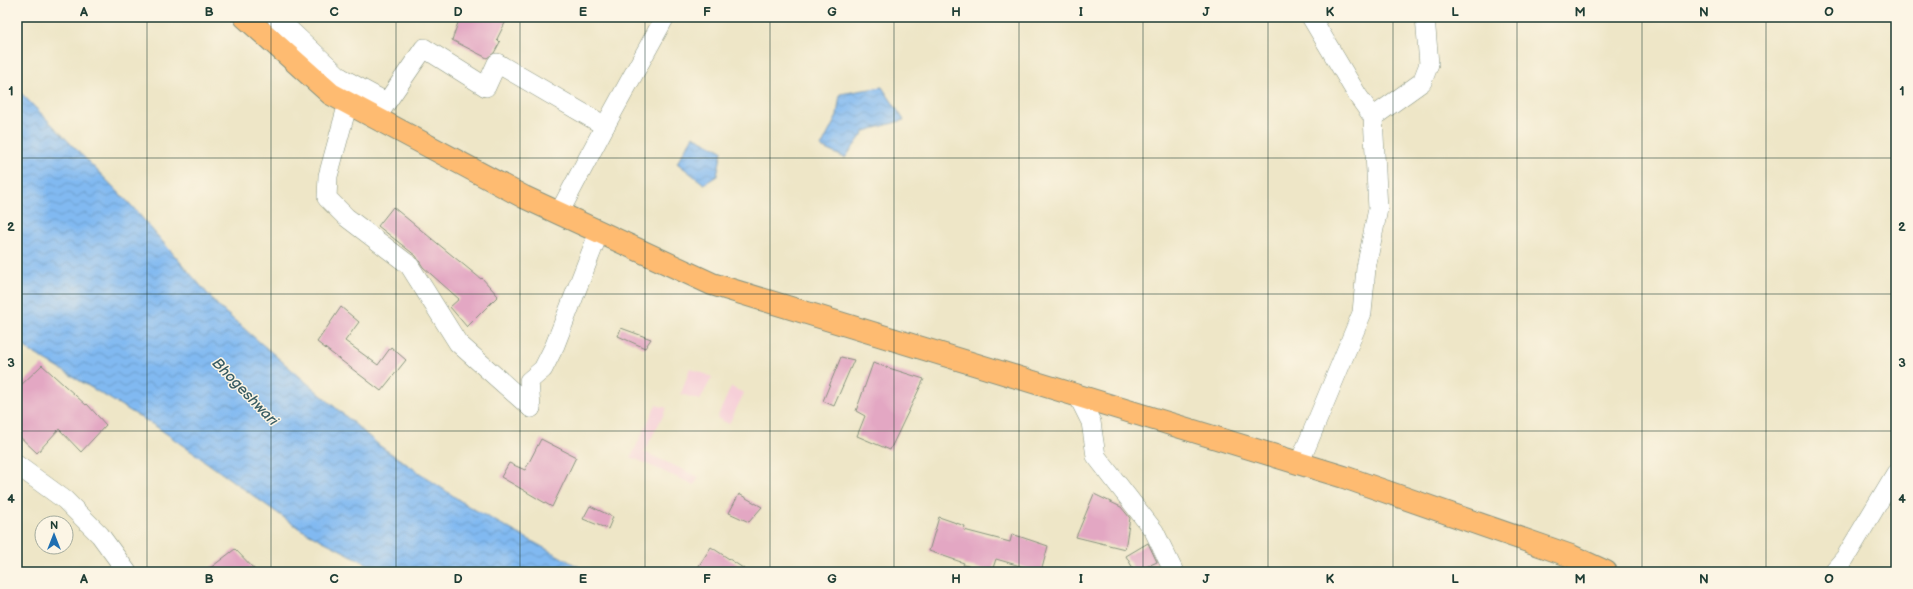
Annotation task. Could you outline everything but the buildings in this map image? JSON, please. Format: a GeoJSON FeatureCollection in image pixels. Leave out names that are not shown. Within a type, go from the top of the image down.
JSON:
{"type":"FeatureCollection","features":[{"type":"Feature","properties":{"kind":"highway"},"geometry":{"type":"LineString","coordinates":[[245,17],[331,94],[348,103],[381,110],[524,197],[712,284],[1344,477],[1571,556],[1606,572]]}},
{"type":"Feature","properties":{"kind":"street"},"geometry":{"type":"LineString","coordinates":[[276,17],[340,77],[381,110],[424,48],[486,87],[497,63],[605,126]]}},
{"type":"Feature","properties":{"kind":"street"},"geometry":{"type":"LineString","coordinates":[[559,213],[665,17]]}},
{"type":"Feature","properties":{"kind":"street"},"geometry":{"type":"LineString","coordinates":[[1299,464],[1362,313],[1366,268],[1378,209],[1373,117],[1358,96],[1311,17]]}},
{"type":"Feature","properties":{"kind":"street"},"geometry":{"type":"LineString","coordinates":[[1373,117],[1422,82],[1429,64],[1425,17]]}},
{"type":"Feature","properties":{"kind":"street"},"geometry":{"type":"LineString","coordinates":[[348,103],[328,176],[327,198],[346,217],[409,265],[458,343],[531,408],[529,381],[543,369],[556,345],[600,232]]}},
{"type":"Feature","properties":{"kind":"street"},"geometry":{"type":"LineString","coordinates":[[1078,396],[1091,422],[1096,456],[1154,531],[1174,572]]}},
{"type":"Feature","properties":{"kind":"street"},"geometry":{"type":"LineString","coordinates":[[17,465],[65,500],[95,530],[127,572]]}},
{"type":"Feature","properties":{"kind":"street"},"geometry":{"type":"LineString","coordinates":[[1832,572],[1845,558],[1896,473]]}},
{"type":"Feature","properties":{"kind":"shaded area"},"geometry":{"type":"Polygon","coordinates":[[[690,368],[712,377],[700,400],[681,394],[690,368]]]}},
{"type":"Feature","properties":{"kind":"shaded area"},"geometry":{"type":"Polygon","coordinates":[[[731,387],[744,393],[729,424],[717,418],[731,387]]]}},
{"type":"Feature","properties":{"kind":"shaded area"},"geometry":{"type":"Polygon","coordinates":[[[656,405],[667,408],[644,452],[699,477],[694,485],[631,457],[656,405]]]}},
{"type":"Feature","properties":{"kind":"water"},"geometry":{"type":"Polygon","coordinates":[[[882,87],[904,120],[865,131],[845,158],[821,147],[837,116],[840,94],[882,87]]]}},
{"type":"Feature","properties":{"kind":"water","name":"Bhogeshwari"},"geometry":{"type":"Polygon","coordinates":[[[17,89],[130,204],[219,307],[380,446],[468,506],[588,572],[383,572],[300,529],[157,427],[30,351],[17,341],[17,89]]]}},
{"type":"Feature","properties":{"kind":"water"},"geometry":{"type":"Polygon","coordinates":[[[693,136],[722,151],[717,176],[704,184],[677,163],[693,136]]]}}]}
